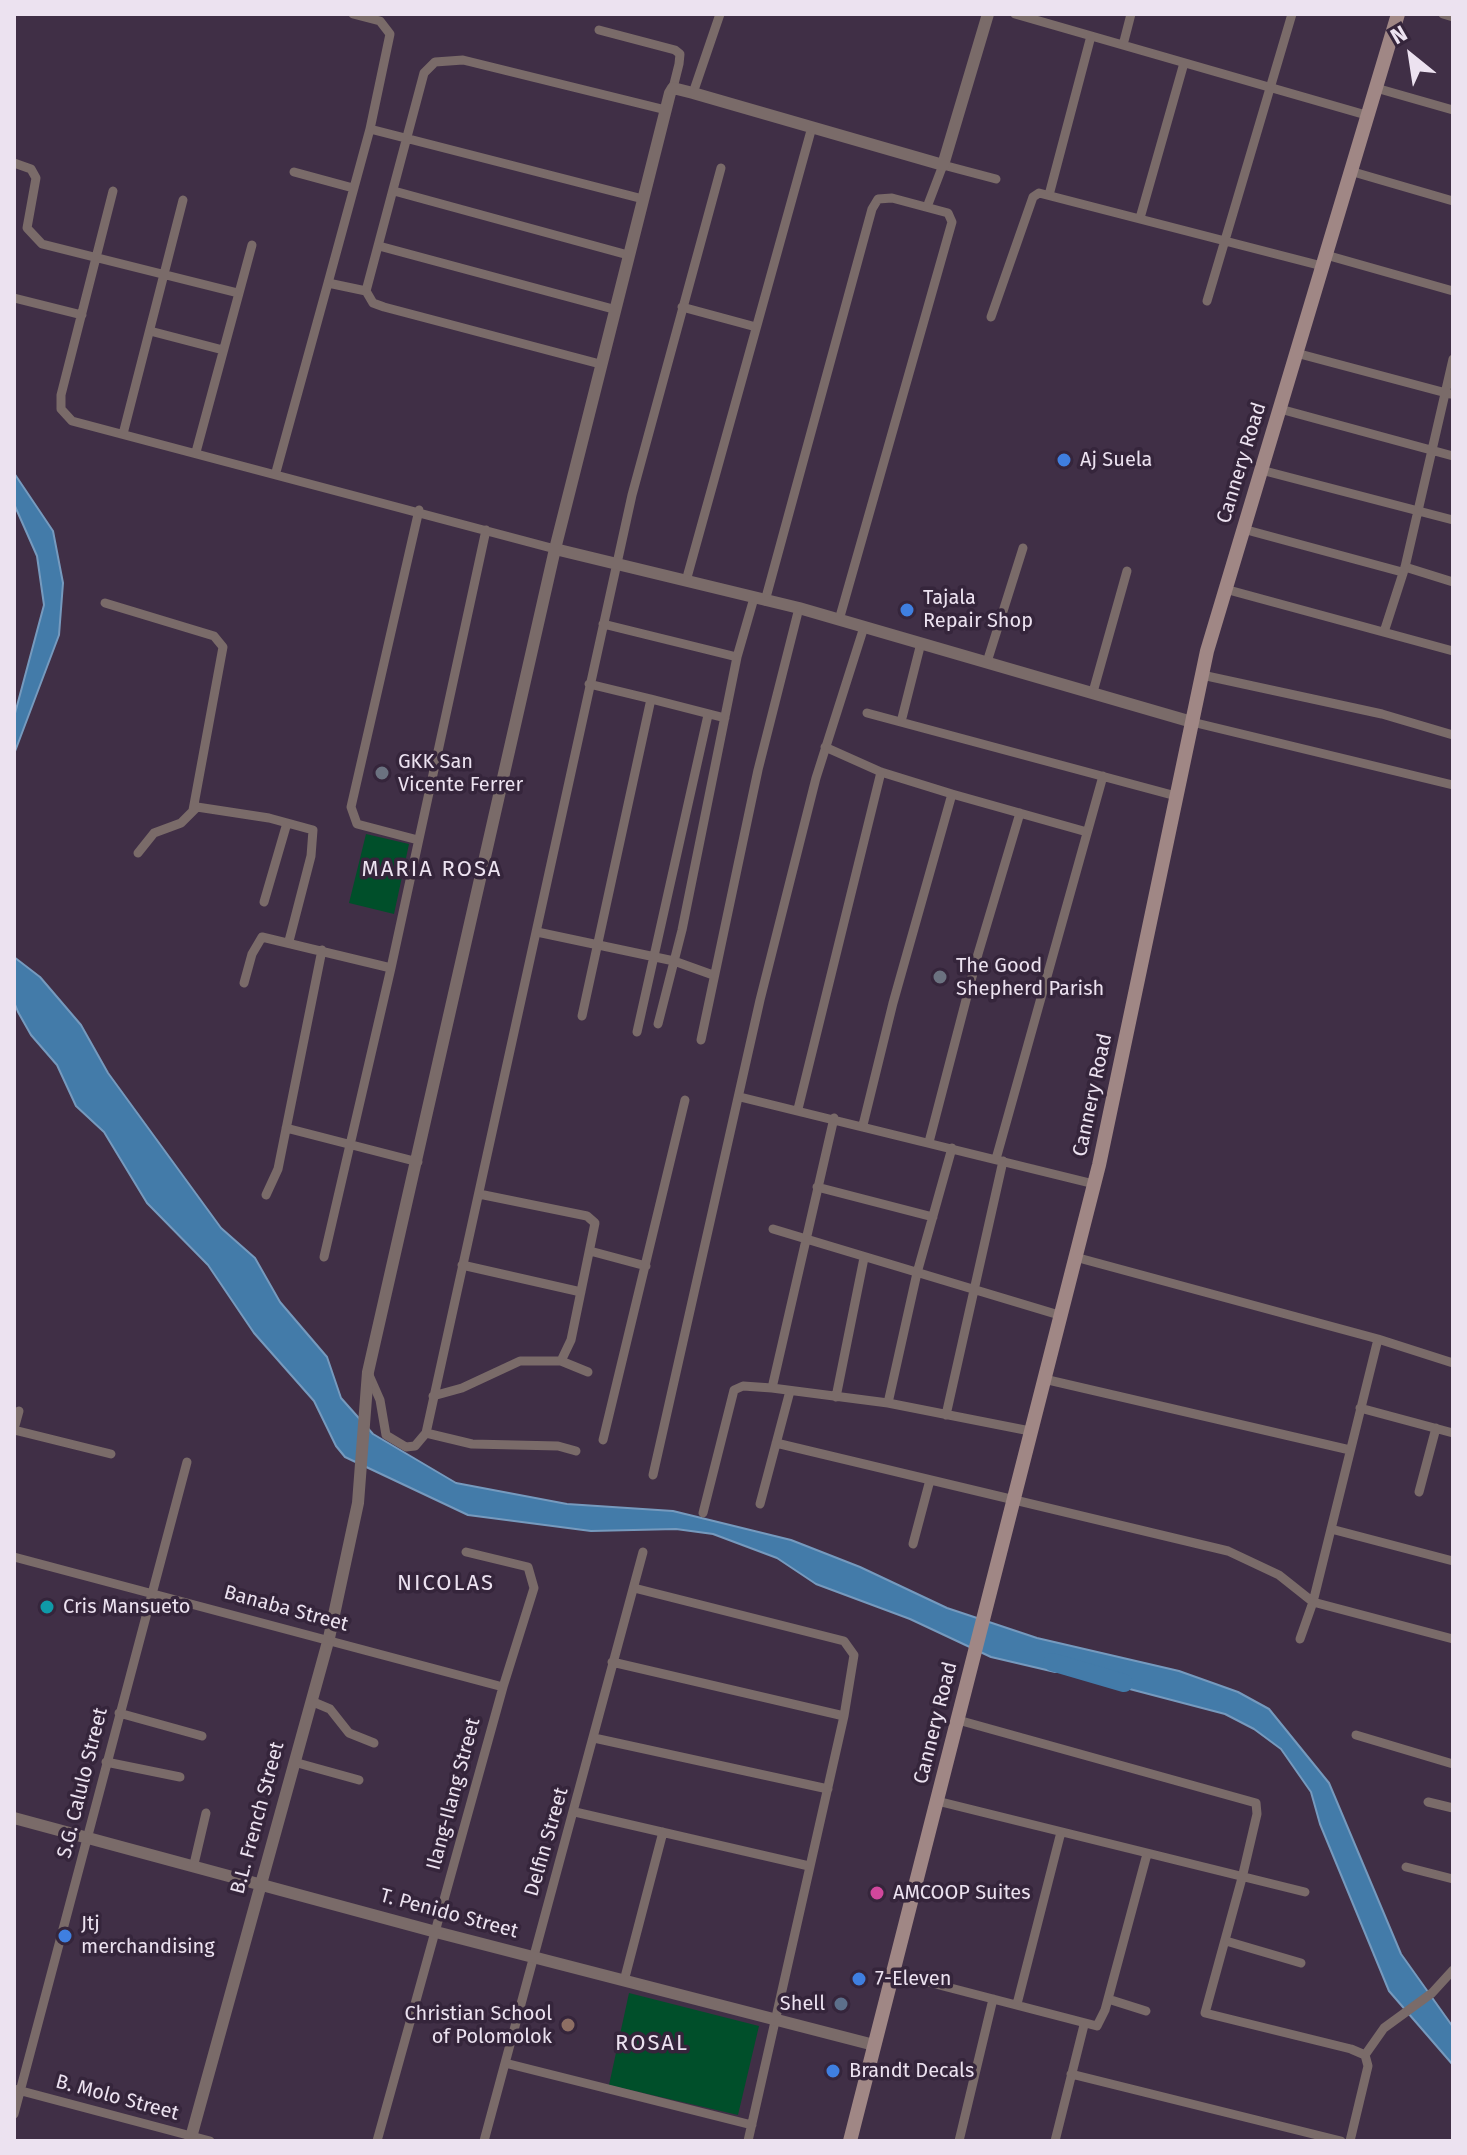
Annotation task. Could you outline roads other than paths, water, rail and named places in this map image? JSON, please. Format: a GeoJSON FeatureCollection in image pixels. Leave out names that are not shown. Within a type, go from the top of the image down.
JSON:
{"type":"FeatureCollection","features":[{"type":"Feature","properties":{"kind":"main road","name":"Cannery Road"},"geometry":{"type":"LineString","coordinates":[[850,2141],[1094,1184],[1202,675],[1398,14]]}},
{"type":"Feature","properties":{"kind":"street"},"geometry":{"type":"LineString","coordinates":[[276,472],[370,129],[390,34],[380,21],[353,14]]}},
{"type":"Feature","properties":{"kind":"street"},"geometry":{"type":"LineString","coordinates":[[693,93],[720,14]]}},
{"type":"Feature","properties":{"kind":"street"},"geometry":{"type":"LineString","coordinates":[[927,207],[943,165],[988,14]]}},
{"type":"Feature","properties":{"kind":"street"},"geometry":{"type":"LineString","coordinates":[[1015,14],[1366,115]]}},
{"type":"Feature","properties":{"kind":"street"},"geometry":{"type":"LineString","coordinates":[[1123,45],[1131,14]]}},
{"type":"Feature","properties":{"kind":"street"},"geometry":{"type":"LineString","coordinates":[[1207,301],[1292,14]]}},
{"type":"Feature","properties":{"kind":"street"},"geometry":{"type":"LineString","coordinates":[[1443,14],[1453,17]]}},
{"type":"Feature","properties":{"kind":"street"},"geometry":{"type":"LineString","coordinates":[[599,30],[675,50],[680,54],[673,88],[996,179]]}},
{"type":"Feature","properties":{"kind":"street"},"geometry":{"type":"LineString","coordinates":[[1049,195],[1091,36]]}},
{"type":"Feature","properties":{"kind":"street"},"geometry":{"type":"LineString","coordinates":[[600,364],[384,307],[373,303],[366,291],[424,73],[435,62],[442,60],[482,65],[666,110]]}},
{"type":"Feature","properties":{"kind":"street"},"geometry":{"type":"LineString","coordinates":[[1140,218],[1184,63]]}},
{"type":"Feature","properties":{"kind":"street","name":"B.L. French Street"},"geometry":{"type":"LineString","coordinates":[[191,2139],[329,1638],[358,1503],[368,1372],[555,549],[613,309],[673,88]]}},
{"type":"Feature","properties":{"kind":"street"},"geometry":{"type":"LineString","coordinates":[[1376,88],[1453,110]]}},
{"type":"Feature","properties":{"kind":"street"},"geometry":{"type":"LineString","coordinates":[[686,581],[812,127]]}},
{"type":"Feature","properties":{"kind":"street"},"geometry":{"type":"LineString","coordinates":[[370,129],[643,199]]}},
{"type":"Feature","properties":{"kind":"street"},"geometry":{"type":"LineString","coordinates":[[14,163],[31,169],[36,178],[27,218],[29,234],[42,244],[238,293]]}},
{"type":"Feature","properties":{"kind":"street"},"geometry":{"type":"LineString","coordinates":[[368,1372],[380,1400],[386,1435],[411,1447],[422,1441],[617,564],[682,307],[721,168]]}},
{"type":"Feature","properties":{"kind":"street"},"geometry":{"type":"LineString","coordinates":[[1350,171],[1453,199]]}},
{"type":"Feature","properties":{"kind":"street"},"geometry":{"type":"LineString","coordinates":[[294,172],[353,188]]}},
{"type":"Feature","properties":{"kind":"street"},"geometry":{"type":"LineString","coordinates":[[113,191],[82,315],[67,359],[61,409],[72,421],[85,427],[276,472],[555,549],[799,608],[1192,722],[1453,785]]}},
{"type":"Feature","properties":{"kind":"street"},"geometry":{"type":"LineString","coordinates":[[394,191],[628,255]]}},
{"type":"Feature","properties":{"kind":"street"},"geometry":{"type":"LineString","coordinates":[[991,317],[1033,197],[1039,193],[1223,243],[1324,261],[1453,291]]}},
{"type":"Feature","properties":{"kind":"street"},"geometry":{"type":"LineString","coordinates":[[658,1024],[737,657],[759,599],[872,209],[875,201],[883,197],[948,213],[952,222],[839,620]]}},
{"type":"Feature","properties":{"kind":"street"},"geometry":{"type":"LineString","coordinates":[[123,434],[183,200]]}},
{"type":"Feature","properties":{"kind":"street"},"geometry":{"type":"LineString","coordinates":[[196,452],[252,245]]}},
{"type":"Feature","properties":{"kind":"street"},"geometry":{"type":"LineString","coordinates":[[379,246],[613,309]]}},
{"type":"Feature","properties":{"kind":"street"},"geometry":{"type":"LineString","coordinates":[[328,283],[366,291]]}},
{"type":"Feature","properties":{"kind":"street"},"geometry":{"type":"LineString","coordinates":[[14,298],[82,315]]}},
{"type":"Feature","properties":{"kind":"street"},"geometry":{"type":"LineString","coordinates":[[682,307],[756,327]]}},
{"type":"Feature","properties":{"kind":"street"},"geometry":{"type":"LineString","coordinates":[[150,331],[223,350]]}},
{"type":"Feature","properties":{"kind":"street"},"geometry":{"type":"LineString","coordinates":[[1296,353],[1450,394]]}},
{"type":"Feature","properties":{"kind":"street"},"geometry":{"type":"LineString","coordinates":[[1384,632],[1418,511],[1431,450],[1450,394],[1453,359]]}},
{"type":"Feature","properties":{"kind":"street"},"geometry":{"type":"LineString","coordinates":[[1280,409],[1453,456]]}},
{"type":"Feature","properties":{"kind":"street"},"geometry":{"type":"LineString","coordinates":[[1261,470],[1453,520]]}},
{"type":"Feature","properties":{"kind":"street"},"geometry":{"type":"LineString","coordinates":[[418,840],[357,824],[351,807],[419,510]]}},
{"type":"Feature","properties":{"kind":"street"},"geometry":{"type":"LineString","coordinates":[[1243,529],[1453,582]]}},
{"type":"Feature","properties":{"kind":"street"},"geometry":{"type":"LineString","coordinates":[[324,1257],[391,968],[486,530]]}},
{"type":"Feature","properties":{"kind":"street"},"geometry":{"type":"LineString","coordinates":[[987,662],[1023,548]]}},
{"type":"Feature","properties":{"kind":"street"},"geometry":{"type":"LineString","coordinates":[[1093,692],[1127,571]]}},
{"type":"Feature","properties":{"kind":"street"},"geometry":{"type":"LineString","coordinates":[[1225,589],[1453,651]]}},
{"type":"Feature","properties":{"kind":"street"},"geometry":{"type":"LineString","coordinates":[[105,603],[214,636],[223,647],[193,810],[181,823],[154,833],[138,853]]}},
{"type":"Feature","properties":{"kind":"street"},"geometry":{"type":"LineString","coordinates":[[701,1040],[713,975],[799,608]]}},
{"type":"Feature","properties":{"kind":"street"},"geometry":{"type":"LineString","coordinates":[[603,624],[737,657]]}},
{"type":"Feature","properties":{"kind":"street"},"geometry":{"type":"LineString","coordinates":[[653,1475],[760,1000],[825,747],[864,627]]}},
{"type":"Feature","properties":{"kind":"street"},"geometry":{"type":"LineString","coordinates":[[901,722],[921,643]]}},
{"type":"Feature","properties":{"kind":"street"},"geometry":{"type":"LineString","coordinates":[[1202,675],[1382,714],[1453,735]]}},
{"type":"Feature","properties":{"kind":"street"},"geometry":{"type":"LineString","coordinates":[[589,684],[725,718]]}},
{"type":"Feature","properties":{"kind":"street"},"geometry":{"type":"LineString","coordinates":[[582,1016],[651,699]]}},
{"type":"Feature","properties":{"kind":"street"},"geometry":{"type":"LineString","coordinates":[[867,713],[1176,796]]}},
{"type":"Feature","properties":{"kind":"street"},"geometry":{"type":"LineString","coordinates":[[637,1032],[708,715]]}},
{"type":"Feature","properties":{"kind":"street"},"geometry":{"type":"LineString","coordinates":[[825,747],[881,772],[1087,832]]}},
{"type":"Feature","properties":{"kind":"street"},"geometry":{"type":"LineString","coordinates":[[798,1109],[881,772]]}},
{"type":"Feature","properties":{"kind":"street"},"geometry":{"type":"LineString","coordinates":[[946,1415],[1000,1160],[1103,776]]}},
{"type":"Feature","properties":{"kind":"street"},"geometry":{"type":"LineString","coordinates":[[863,1125],[893,1003],[952,794]]}},
{"type":"Feature","properties":{"kind":"street"},"geometry":{"type":"LineString","coordinates":[[193,810],[205,807],[287,823],[315,834],[289,941]]}},
{"type":"Feature","properties":{"kind":"street"},"geometry":{"type":"LineString","coordinates":[[929,1142],[978,954],[1020,813]]}},
{"type":"Feature","properties":{"kind":"street"},"geometry":{"type":"LineString","coordinates":[[264,902],[287,823]]}},
{"type":"Feature","properties":{"kind":"street"},"geometry":{"type":"LineString","coordinates":[[537,932],[674,961],[713,975]]}},
{"type":"Feature","properties":{"kind":"street"},"geometry":{"type":"LineString","coordinates":[[244,983],[257,941],[269,936],[391,968]]}},
{"type":"Feature","properties":{"kind":"street"},"geometry":{"type":"LineString","coordinates":[[266,1195],[275,1180],[322,950]]}},
{"type":"Feature","properties":{"kind":"street"},"geometry":{"type":"LineString","coordinates":[[740,1097],[1094,1184]]}},
{"type":"Feature","properties":{"kind":"street"},"geometry":{"type":"LineString","coordinates":[[603,1440],[685,1100]]}},
{"type":"Feature","properties":{"kind":"street"},"geometry":{"type":"LineString","coordinates":[[772,1388],[834,1118]]}},
{"type":"Feature","properties":{"kind":"street"},"geometry":{"type":"LineString","coordinates":[[286,1128],[418,1162]]}},
{"type":"Feature","properties":{"kind":"street"},"geometry":{"type":"LineString","coordinates":[[888,1403],[917,1273],[952,1148]]}},
{"type":"Feature","properties":{"kind":"street"},"geometry":{"type":"LineString","coordinates":[[817,1187],[933,1217]]}},
{"type":"Feature","properties":{"kind":"street"},"geometry":{"type":"LineString","coordinates":[[479,1194],[587,1216],[595,1223],[571,1340],[561,1361]]}},
{"type":"Feature","properties":{"kind":"street"},"geometry":{"type":"LineString","coordinates":[[773,1229],[1059,1315]]}},
{"type":"Feature","properties":{"kind":"street"},"geometry":{"type":"LineString","coordinates":[[590,1251],[646,1266]]}},
{"type":"Feature","properties":{"kind":"street"},"geometry":{"type":"LineString","coordinates":[[1075,1257],[1378,1339],[1453,1363]]}},
{"type":"Feature","properties":{"kind":"street"},"geometry":{"type":"LineString","coordinates":[[836,1397],[864,1258]]}},
{"type":"Feature","properties":{"kind":"street"},"geometry":{"type":"LineString","coordinates":[[462,1265],[581,1292]]}},
{"type":"Feature","properties":{"kind":"street"},"geometry":{"type":"LineString","coordinates":[[1300,1639],[1313,1602],[1378,1339]]}},
{"type":"Feature","properties":{"kind":"street"},"geometry":{"type":"LineString","coordinates":[[433,1396],[462,1388],[520,1361],[561,1361],[588,1372]]}},
{"type":"Feature","properties":{"kind":"street"},"geometry":{"type":"LineString","coordinates":[[1044,1379],[1350,1450]]}},
{"type":"Feature","properties":{"kind":"street"},"geometry":{"type":"LineString","coordinates":[[703,1513],[734,1390],[743,1386],[888,1403],[1030,1431]]}},
{"type":"Feature","properties":{"kind":"street"},"geometry":{"type":"LineString","coordinates":[[760,1504],[790,1391]]}},
{"type":"Feature","properties":{"kind":"street"},"geometry":{"type":"LineString","coordinates":[[1360,1408],[1453,1433]]}},
{"type":"Feature","properties":{"kind":"street"},"geometry":{"type":"LineString","coordinates":[[19,1411],[14,1430],[111,1454]]}},
{"type":"Feature","properties":{"kind":"street"},"geometry":{"type":"LineString","coordinates":[[1419,1492],[1436,1428]]}},
{"type":"Feature","properties":{"kind":"street"},"geometry":{"type":"LineString","coordinates":[[426,1433],[472,1444],[558,1446],[576,1451]]}},
{"type":"Feature","properties":{"kind":"street"},"geometry":{"type":"LineString","coordinates":[[776,1443],[1228,1551],[1279,1575],[1313,1602],[1453,1639]]}},
{"type":"Feature","properties":{"kind":"street","name":"S.G. Calulo Street"},"geometry":{"type":"LineString","coordinates":[[14,2114],[17,2090],[187,1462]]}},
{"type":"Feature","properties":{"kind":"street"},"geometry":{"type":"LineString","coordinates":[[913,1544],[930,1480]]}},
{"type":"Feature","properties":{"kind":"street"},"geometry":{"type":"LineString","coordinates":[[1331,1529],[1453,1561]]}},
{"type":"Feature","properties":{"kind":"street","name":"Ilang-Ilang Street"},"geometry":{"type":"LineString","coordinates":[[377,2141],[535,1582],[528,1567],[466,1552]]}},
{"type":"Feature","properties":{"kind":"street","name":"Delfin Street"},"geometry":{"type":"LineString","coordinates":[[484,2141],[643,1552]]}},
{"type":"Feature","properties":{"kind":"street","name":"Banaba Street"},"geometry":{"type":"LineString","coordinates":[[14,1557],[329,1638],[503,1687]]}},
{"type":"Feature","properties":{"kind":"street"},"geometry":{"type":"LineString","coordinates":[[634,1588],[849,1644],[854,1655],[844,1716],[748,2141]]}},
{"type":"Feature","properties":{"kind":"street"},"geometry":{"type":"LineString","coordinates":[[612,1662],[844,1716]]}},
{"type":"Feature","properties":{"kind":"street"},"geometry":{"type":"LineString","coordinates":[[311,1701],[330,1709],[349,1733],[374,1743]]}},
{"type":"Feature","properties":{"kind":"street"},"geometry":{"type":"LineString","coordinates":[[119,1713],[202,1736]]}},
{"type":"Feature","properties":{"kind":"street"},"geometry":{"type":"LineString","coordinates":[[958,1720],[1252,1801],[1259,1806],[1205,2013],[1365,2055]]}},
{"type":"Feature","properties":{"kind":"street"},"geometry":{"type":"LineString","coordinates":[[1356,1735],[1453,1764]]}},
{"type":"Feature","properties":{"kind":"street"},"geometry":{"type":"LineString","coordinates":[[594,1738],[828,1789]]}},
{"type":"Feature","properties":{"kind":"street"},"geometry":{"type":"LineString","coordinates":[[106,1762],[180,1777]]}},
{"type":"Feature","properties":{"kind":"street"},"geometry":{"type":"LineString","coordinates":[[294,1762],[359,1780]]}},
{"type":"Feature","properties":{"kind":"street"},"geometry":{"type":"LineString","coordinates":[[937,1801],[1305,1892]]}},
{"type":"Feature","properties":{"kind":"street"},"geometry":{"type":"LineString","coordinates":[[1428,1802],[1453,1808]]}},
{"type":"Feature","properties":{"kind":"street"},"geometry":{"type":"LineString","coordinates":[[575,1812],[809,1866]]}},
{"type":"Feature","properties":{"kind":"street"},"geometry":{"type":"LineString","coordinates":[[194,1864],[206,1813]]}},
{"type":"Feature","properties":{"kind":"street","name":"T. Penido Street"},"geometry":{"type":"LineString","coordinates":[[14,1818],[262,1882],[436,1932],[874,2045]]}},
{"type":"Feature","properties":{"kind":"street"},"geometry":{"type":"LineString","coordinates":[[624,1981],[663,1832]]}},
{"type":"Feature","properties":{"kind":"street"},"geometry":{"type":"LineString","coordinates":[[1017,2004],[1061,1832]]}},
{"type":"Feature","properties":{"kind":"street"},"geometry":{"type":"LineString","coordinates":[[893,1973],[1017,2004],[1084,2025],[1099,2025],[1147,1854]]}},
{"type":"Feature","properties":{"kind":"street"},"geometry":{"type":"LineString","coordinates":[[1406,1867],[1453,1879]]}},
{"type":"Feature","properties":{"kind":"street"},"geometry":{"type":"LineString","coordinates":[[1226,1941],[1301,1963]]}},
{"type":"Feature","properties":{"kind":"street"},"geometry":{"type":"LineString","coordinates":[[1350,2141],[1368,2066],[1365,2055],[1376,2037],[1432,1993],[1453,1970]]}},
{"type":"Feature","properties":{"kind":"street"},"geometry":{"type":"LineString","coordinates":[[959,2141],[993,1999]]}},
{"type":"Feature","properties":{"kind":"street"},"geometry":{"type":"LineString","coordinates":[[1108,1999],[1146,2011]]}},
{"type":"Feature","properties":{"kind":"street"},"geometry":{"type":"LineString","coordinates":[[1055,2141],[1084,2025]]}},
{"type":"Feature","properties":{"kind":"street"},"geometry":{"type":"LineString","coordinates":[[505,2063],[752,2125]]}},
{"type":"Feature","properties":{"kind":"street"},"geometry":{"type":"LineString","coordinates":[[1071,2074],[1341,2141]]}},
{"type":"Feature","properties":{"kind":"street","name":"B. Molo Street"},"geometry":{"type":"LineString","coordinates":[[17,2090],[191,2139],[210,2141]]}},
{"type":"Feature","properties":{"kind":"water"},"geometry":{"type":"Polygon","coordinates":[[[14,473],[53,531],[63,583],[59,635],[14,754],[14,717],[44,605],[37,556],[14,504],[14,473]]]}},
{"type":"Feature","properties":{"kind":"water"},"geometry":{"type":"Polygon","coordinates":[[[14,957],[40,977],[81,1025],[108,1073],[221,1228],[255,1258],[280,1302],[327,1357],[341,1398],[373,1434],[456,1483],[567,1504],[673,1511],[791,1540],[860,1567],[947,1608],[1037,1638],[1179,1671],[1238,1692],[1269,1709],[1329,1783],[1401,1954],[1453,2027],[1453,2065],[1389,1991],[1320,1824],[1311,1792],[1281,1749],[1254,1729],[1225,1714],[1122,1687],[1076,1670],[1055,1672],[991,1657],[910,1619],[816,1584],[777,1558],[713,1534],[676,1529],[591,1531],[468,1515],[345,1457],[336,1446],[314,1401],[254,1333],[208,1265],[147,1203],[104,1132],[76,1106],[57,1065],[31,1035],[18,1012],[14,1002],[14,957]]]}},
{"type":"Feature","properties":{"kind":"waterway"},"geometry":{"type":"LineString","coordinates":[[1052,1662],[1124,1683]]}},
{"type":"Feature","properties":{"kind":"place","name":"Aj Suela"},"geometry":{"type":"Point","coordinates":[1064,460]}},
{"type":"Feature","properties":{"kind":"place","name":"Tajala Repair Shop"},"geometry":{"type":"Point","coordinates":[907,610]}},
{"type":"Feature","properties":{"kind":"place","name":"GKK San Vicente Ferrer"},"geometry":{"type":"Point","coordinates":[382,773]}},
{"type":"Feature","properties":{"kind":"place","name":"The Good Shepherd Parish"},"geometry":{"type":"Point","coordinates":[940,977]}},
{"type":"Feature","properties":{"kind":"place","name":"Cris Mansueto"},"geometry":{"type":"Point","coordinates":[47,1607]}},
{"type":"Feature","properties":{"kind":"place","name":"AMCOOP Suites"},"geometry":{"type":"Point","coordinates":[877,1893]}},
{"type":"Feature","properties":{"kind":"place","name":"Jtj merchandising"},"geometry":{"type":"Point","coordinates":[65,1936]}},
{"type":"Feature","properties":{"kind":"place","name":"7-Eleven"},"geometry":{"type":"Point","coordinates":[859,1979]}},
{"type":"Feature","properties":{"kind":"place","name":"Shell"},"geometry":{"type":"Point","coordinates":[841,2004]}},
{"type":"Feature","properties":{"kind":"place","name":"Christian School of Polomolok"},"geometry":{"type":"Point","coordinates":[568,2025]}},
{"type":"Feature","properties":{"kind":"place","name":"Brandt Decals"},"geometry":{"type":"Point","coordinates":[833,2071]}},
{"type":"Feature","properties":{"kind":"district","name":"MARIA ROSA"},"geometry":{"type":"Point","coordinates":[432,870]}},
{"type":"Feature","properties":{"kind":"district","name":"NICOLAS"},"geometry":{"type":"Point","coordinates":[446,1584]}},
{"type":"Feature","properties":{"kind":"district","name":"ROSAL"},"geometry":{"type":"Point","coordinates":[652,2044]}}]}
